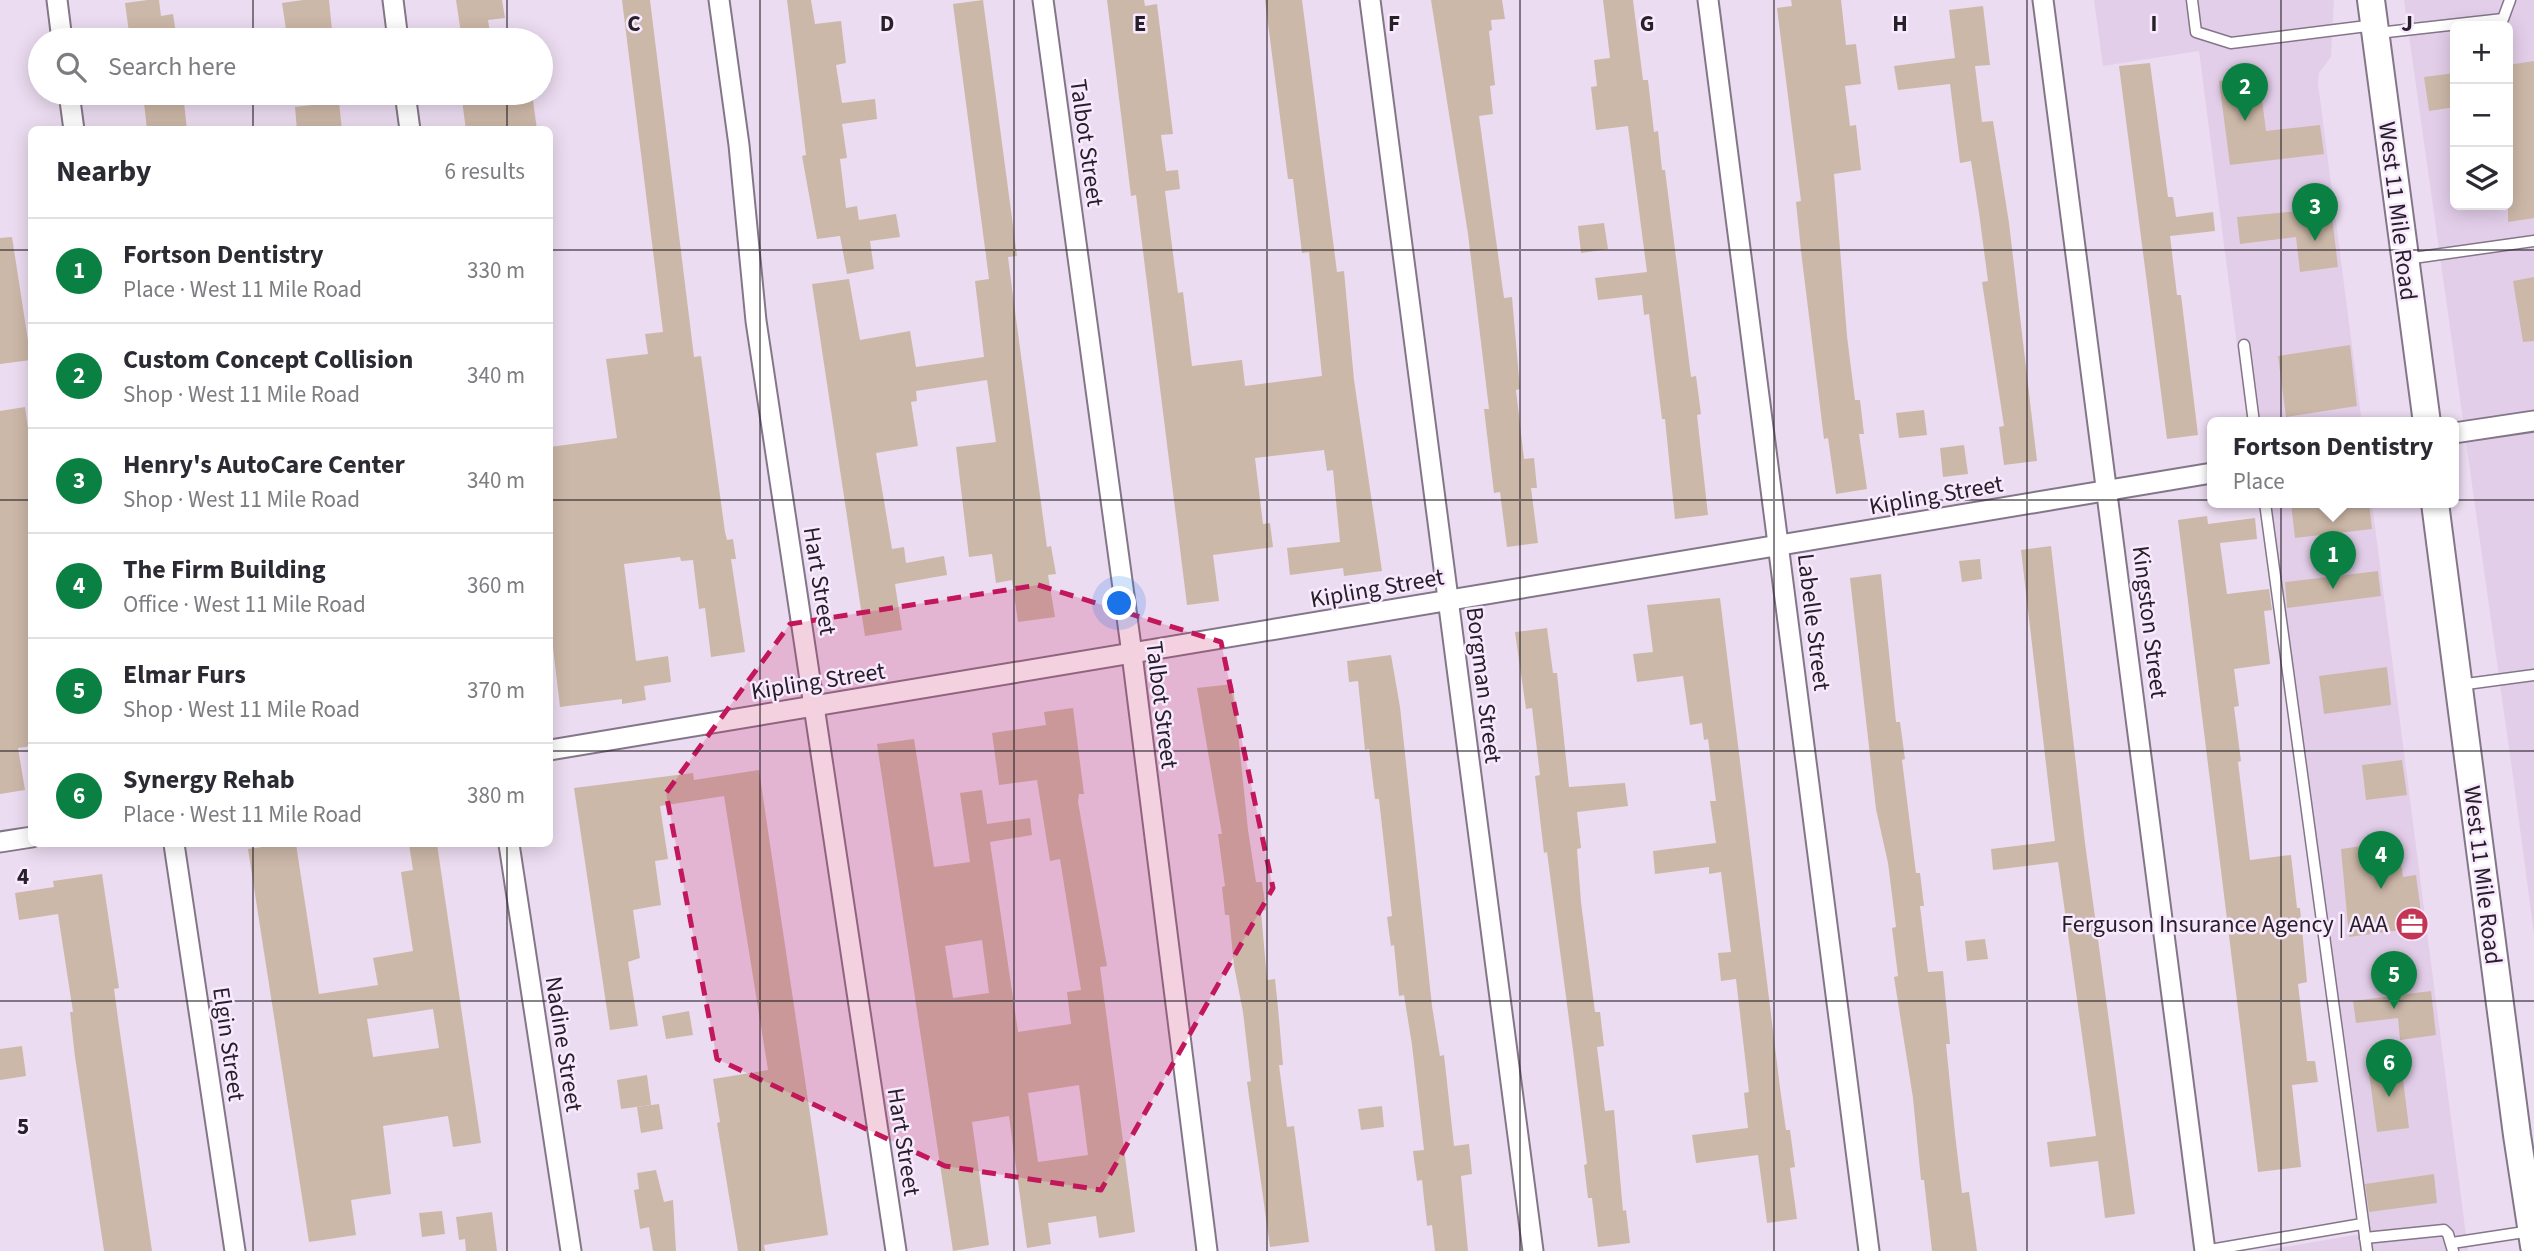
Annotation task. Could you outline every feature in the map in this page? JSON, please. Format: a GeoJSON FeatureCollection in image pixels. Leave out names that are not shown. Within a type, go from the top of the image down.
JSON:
{"type":"FeatureCollection","features":[{"type":"Feature","properties":{"kind":"main road","name":"West 11 Mile Road"},"geometry":{"type":"LineString","coordinates":[[2374,19],[2426,417]]}},
{"type":"Feature","properties":{"kind":"main road","name":"West 11 Mile Road"},"geometry":{"type":"LineString","coordinates":[[2436,508],[2533,1238]]}},
{"type":"Feature","properties":{"kind":"street"},"geometry":{"type":"LineString","coordinates":[[57,0],[60,28]]}},
{"type":"Feature","properties":{"kind":"street"},"geometry":{"type":"LineString","coordinates":[[393,0],[396,28]]}},
{"type":"Feature","properties":{"kind":"street","name":"Hart Street"},"geometry":{"type":"LineString","coordinates":[[719,0],[739,145],[749,275],[896,1251]]}},
{"type":"Feature","properties":{"kind":"street","name":"Talbot Street"},"geometry":{"type":"LineString","coordinates":[[1043,0],[1132,654],[1207,1251]]}},
{"type":"Feature","properties":{"kind":"street","name":"Borgman Street"},"geometry":{"type":"LineString","coordinates":[[1370,0],[1533,1251]]}},
{"type":"Feature","properties":{"kind":"street","name":"Labelle Street"},"geometry":{"type":"LineString","coordinates":[[1708,0],[1869,1251]]}},
{"type":"Feature","properties":{"kind":"street","name":"Kingston Street"},"geometry":{"type":"LineString","coordinates":[[2043,0],[2109,490],[2204,1251]]}},
{"type":"Feature","properties":{"kind":"street"},"geometry":{"type":"LineString","coordinates":[[71,105],[73,126]]}},
{"type":"Feature","properties":{"kind":"street"},"geometry":{"type":"LineString","coordinates":[[407,105],[409,126]]}},
{"type":"Feature","properties":{"kind":"street"},"geometry":{"type":"LineString","coordinates":[[2459,432],[2534,421]]}},
{"type":"Feature","properties":{"kind":"street","name":"Kipling Street"},"geometry":{"type":"LineString","coordinates":[[553,750],[2207,474]]}},
{"type":"Feature","properties":{"kind":"street"},"geometry":{"type":"LineString","coordinates":[[0,842],[28,838]]}},
{"type":"Feature","properties":{"kind":"street","name":"Elgin Street"},"geometry":{"type":"LineString","coordinates":[[174,847],[235,1251]]}},
{"type":"Feature","properties":{"kind":"street","name":"Nadine Street"},"geometry":{"type":"LineString","coordinates":[[509,847],[571,1251]]}},
{"type":"Feature","properties":{"kind":"lane"},"geometry":{"type":"LineString","coordinates":[[2192,0],[2196,32],[2231,43],[2374,19],[2503,19],[2510,0]]}},
{"type":"Feature","properties":{"kind":"lane"},"geometry":{"type":"LineString","coordinates":[[2405,259],[2534,241]]}},
{"type":"Feature","properties":{"kind":"lane"},"geometry":{"type":"LineString","coordinates":[[2244,345],[2253,417]]}},
{"type":"Feature","properties":{"kind":"lane"},"geometry":{"type":"LineString","coordinates":[[2266,508],[2367,1251]]}},
{"type":"Feature","properties":{"kind":"lane"},"geometry":{"type":"LineString","coordinates":[[2458,685],[2534,675]]}},
{"type":"Feature","properties":{"kind":"lane"},"geometry":{"type":"LineString","coordinates":[[2204,1251],[2362,1224]]}},
{"type":"Feature","properties":{"kind":"lane"},"geometry":{"type":"LineString","coordinates":[[2365,1238],[2444,1230],[2452,1247],[2533,1238]]}},
{"type":"Feature","properties":{"kind":"highlighted area"},"geometry":{"type":"Polygon","coordinates":[[[1038,585],[1221,642],[1273,888],[1101,1190],[945,1166],[717,1059],[666,793],[790,624],[1038,585]]]}},
{"type":"Feature","properties":{"kind":"shaded area"},"geometry":{"type":"Polygon","coordinates":[[[2094,0],[2334,0],[2331,57],[2319,73],[2318,83],[2361,417],[2246,417],[2199,51],[2103,66],[2094,0]]]}},
{"type":"Feature","properties":{"kind":"shaded area"},"geometry":{"type":"Polygon","coordinates":[[[2404,0],[2534,0],[2534,934],[2515,791],[2404,0]]]}},
{"type":"Feature","properties":{"kind":"shaded area"},"geometry":{"type":"Polygon","coordinates":[[[2270,508],[2373,508],[2468,1251],[2261,1251],[2366,1233],[2270,508]]]}},
{"type":"Feature","properties":{"kind":"building"},"geometry":{"type":"Polygon","coordinates":[[[159,0],[161,16],[173,14],[175,28],[128,28],[125,3],[159,0]]]}},
{"type":"Feature","properties":{"kind":"building"},"geometry":{"type":"Polygon","coordinates":[[[329,0],[332,28],[286,28],[282,3],[329,0]]]}},
{"type":"Feature","properties":{"kind":"building"},"geometry":{"type":"Polygon","coordinates":[[[456,0],[502,0],[505,18],[488,20],[489,28],[460,28],[456,0]]]}},
{"type":"Feature","properties":{"kind":"building"},"geometry":{"type":"Polygon","coordinates":[[[622,0],[650,0],[694,357],[701,356],[725,532],[727,540],[733,539],[736,559],[731,559],[745,652],[711,657],[705,608],[699,609],[693,560],[681,561],[680,557],[624,564],[636,661],[668,656],[671,682],[644,686],[646,700],[622,704],[622,699],[560,707],[553,648],[553,447],[617,438],[606,359],[648,354],[645,334],[663,332],[622,0]]]}},
{"type":"Feature","properties":{"kind":"building"},"geometry":{"type":"Polygon","coordinates":[[[787,0],[811,0],[815,24],[841,21],[846,63],[836,65],[842,103],[875,99],[877,119],[842,124],[847,158],[840,159],[846,208],[857,206],[859,220],[896,214],[900,237],[870,241],[874,269],[847,274],[840,236],[817,239],[802,156],[806,155],[787,0]]]}},
{"type":"Feature","properties":{"kind":"building"},"geometry":{"type":"Polygon","coordinates":[[[983,0],[1017,256],[1008,257],[1047,547],[1051,546],[1056,574],[1048,575],[1055,617],[1018,622],[1012,580],[996,583],[992,554],[969,557],[956,447],[996,442],[987,380],[916,391],[917,401],[911,402],[918,446],[876,453],[892,549],[904,547],[906,563],[944,556],[947,575],[895,584],[902,630],[865,636],[812,284],[849,279],[860,340],[910,331],[916,367],[984,357],[975,281],[989,279],[953,4],[983,0]]]}},
{"type":"Feature","properties":{"kind":"building"},"geometry":{"type":"Polygon","coordinates":[[[1107,0],[1144,0],[1145,6],[1157,4],[1173,134],[1161,135],[1166,171],[1178,170],[1180,189],[1165,191],[1178,293],[1183,292],[1192,366],[1242,360],[1245,386],[1322,376],[1309,252],[1302,253],[1293,179],[1288,179],[1265,0],[1302,0],[1337,272],[1344,271],[1354,380],[1382,571],[1344,576],[1343,568],[1290,575],[1287,548],[1340,542],[1333,470],[1327,471],[1324,450],[1255,458],[1263,524],[1270,523],[1273,547],[1213,555],[1219,601],[1187,605],[1136,195],[1131,196],[1107,0]]]}},
{"type":"Feature","properties":{"kind":"building"},"geometry":{"type":"Polygon","coordinates":[[[1431,0],[1502,0],[1505,19],[1491,20],[1492,30],[1489,31],[1495,85],[1490,86],[1493,114],[1479,116],[1504,298],[1512,297],[1520,389],[1516,390],[1524,459],[1534,458],[1537,488],[1531,488],[1538,543],[1507,547],[1500,492],[1494,493],[1484,409],[1489,409],[1468,234],[1431,0]]]}},
{"type":"Feature","properties":{"kind":"building"},"geometry":{"type":"Polygon","coordinates":[[[1603,0],[1633,0],[1643,80],[1648,80],[1654,132],[1658,131],[1662,170],[1665,170],[1691,377],[1696,376],[1701,414],[1697,415],[1708,515],[1675,519],[1665,419],[1662,419],[1649,314],[1644,315],[1642,295],[1598,300],[1595,278],[1647,272],[1628,126],[1596,130],[1591,87],[1597,86],[1594,60],[1610,58],[1603,0]]]}},
{"type":"Feature","properties":{"kind":"building"},"geometry":{"type":"Polygon","coordinates":[[[1791,0],[1841,0],[1846,45],[1856,44],[1861,84],[1845,86],[1850,126],[1856,125],[1861,170],[1834,174],[1847,336],[1855,400],[1860,400],[1864,434],[1859,434],[1867,489],[1836,494],[1828,438],[1824,439],[1801,251],[1796,202],[1801,201],[1777,8],[1792,6],[1791,0]]]}},
{"type":"Feature","properties":{"kind":"building"},"geometry":{"type":"Polygon","coordinates":[[[1983,6],[1990,65],[1975,66],[1982,122],[1993,121],[2009,223],[2037,461],[2004,465],[1999,427],[2004,426],[1982,282],[1988,281],[1979,213],[1971,161],[1960,163],[1950,84],[1898,90],[1894,66],[1955,58],[1949,10],[1983,6]]]}},
{"type":"Feature","properties":{"kind":"building"},"geometry":{"type":"Polygon","coordinates":[[[2534,61],[2534,218],[2508,222],[2508,210],[2513,210],[2513,64],[2534,61]]]}},
{"type":"Feature","properties":{"kind":"building"},"geometry":{"type":"Polygon","coordinates":[[[2150,63],[2168,197],[2173,197],[2176,217],[2213,212],[2215,231],[2170,236],[2177,295],[2181,295],[2198,435],[2167,439],[2119,66],[2150,63]]]}},
{"type":"Feature","properties":{"kind":"building"},"geometry":{"type":"Polygon","coordinates":[[[2450,74],[2450,108],[2429,111],[2424,77],[2450,74]]]}},
{"type":"Feature","properties":{"kind":"building"},"geometry":{"type":"Polygon","coordinates":[[[2259,76],[2266,131],[2320,125],[2324,154],[2230,165],[2219,81],[2259,76]]]}},
{"type":"Feature","properties":{"kind":"building"},"geometry":{"type":"Polygon","coordinates":[[[144,105],[184,105],[187,126],[147,126],[144,105]]]}},
{"type":"Feature","properties":{"kind":"building"},"geometry":{"type":"Polygon","coordinates":[[[339,105],[342,126],[297,126],[295,107],[339,105]]]}},
{"type":"Feature","properties":{"kind":"building"},"geometry":{"type":"Polygon","coordinates":[[[463,105],[534,105],[536,126],[465,126],[463,105]]]}},
{"type":"Feature","properties":{"kind":"building"},"geometry":{"type":"Polygon","coordinates":[[[2331,208],[2338,267],[2300,272],[2296,237],[2240,244],[2237,217],[2331,208]]]}},
{"type":"Feature","properties":{"kind":"building"},"geometry":{"type":"Polygon","coordinates":[[[1604,223],[1608,249],[1581,253],[1578,226],[1604,223]]]}},
{"type":"Feature","properties":{"kind":"building"},"geometry":{"type":"Polygon","coordinates":[[[12,237],[28,341],[28,360],[0,364],[0,238],[12,237]]]}},
{"type":"Feature","properties":{"kind":"building"},"geometry":{"type":"Polygon","coordinates":[[[2534,277],[2534,341],[2523,342],[2513,281],[2534,277]]]}},
{"type":"Feature","properties":{"kind":"building"},"geometry":{"type":"Polygon","coordinates":[[[2350,345],[2357,406],[2286,417],[2278,356],[2350,345]]]}},
{"type":"Feature","properties":{"kind":"building"},"geometry":{"type":"Polygon","coordinates":[[[25,407],[28,428],[28,747],[18,748],[25,790],[0,794],[0,411],[25,407]]]}},
{"type":"Feature","properties":{"kind":"building"},"geometry":{"type":"Polygon","coordinates":[[[1924,410],[1927,435],[1899,438],[1896,413],[1924,410]]]}},
{"type":"Feature","properties":{"kind":"building"},"geometry":{"type":"Polygon","coordinates":[[[1964,445],[1968,474],[1943,477],[1940,448],[1964,445]]]}},
{"type":"Feature","properties":{"kind":"building"},"geometry":{"type":"Polygon","coordinates":[[[2292,508],[2370,508],[2372,529],[2295,538],[2292,508]]]}},
{"type":"Feature","properties":{"kind":"building"},"geometry":{"type":"Polygon","coordinates":[[[2207,516],[2208,524],[2255,518],[2257,539],[2220,543],[2227,594],[2269,589],[2272,610],[2264,611],[2270,664],[2234,669],[2239,706],[2234,707],[2241,761],[2238,762],[2250,860],[2291,855],[2297,908],[2300,908],[2307,982],[2298,984],[2307,1061],[2315,1061],[2318,1082],[2292,1085],[2301,1167],[2258,1172],[2178,520],[2207,516]]]}},
{"type":"Feature","properties":{"kind":"building"},"geometry":{"type":"Polygon","coordinates":[[[2051,546],[2085,843],[2135,1214],[2105,1218],[2098,1161],[2050,1167],[2047,1142],[2096,1136],[2058,862],[1993,870],[1991,849],[2055,841],[2021,550],[2051,546]]]}},
{"type":"Feature","properties":{"kind":"building"},"geometry":{"type":"Polygon","coordinates":[[[1980,559],[1982,579],[1962,582],[1959,561],[1980,559]]]}},
{"type":"Feature","properties":{"kind":"building"},"geometry":{"type":"Polygon","coordinates":[[[2378,571],[2381,596],[2287,608],[2285,582],[2378,571]]]}},
{"type":"Feature","properties":{"kind":"building"},"geometry":{"type":"Polygon","coordinates":[[[1881,574],[1896,722],[1900,722],[1916,873],[1920,873],[1924,906],[1920,906],[1928,972],[1943,971],[1950,1044],[1946,1044],[1962,1193],[1969,1192],[1977,1251],[1932,1251],[1924,1180],[1921,1180],[1913,1098],[1894,977],[1898,976],[1892,928],[1896,927],[1888,863],[1876,809],[1850,578],[1881,574]]]}},
{"type":"Feature","properties":{"kind":"building"},"geometry":{"type":"Polygon","coordinates":[[[1720,598],[1780,1088],[1795,1167],[1790,1168],[1797,1219],[1767,1223],[1758,1155],[1696,1163],[1692,1135],[1748,1128],[1744,1093],[1749,1092],[1736,979],[1721,981],[1718,953],[1731,952],[1721,872],[1709,874],[1709,867],[1655,874],[1653,851],[1716,843],[1710,801],[1716,801],[1708,739],[1704,740],[1702,723],[1690,725],[1683,676],[1637,682],[1633,654],[1653,652],[1647,605],[1720,598]]]}},
{"type":"Feature","properties":{"kind":"building"},"geometry":{"type":"Polygon","coordinates":[[[1547,628],[1553,673],[1557,673],[1569,787],[1625,783],[1628,806],[1577,812],[1581,848],[1577,849],[1581,902],[1595,1012],[1600,1012],[1604,1046],[1597,1047],[1605,1111],[1614,1110],[1623,1211],[1626,1210],[1630,1243],[1598,1247],[1592,1198],[1588,1198],[1584,1165],[1587,1164],[1573,1050],[1547,852],[1544,853],[1535,776],[1540,775],[1532,708],[1526,709],[1515,632],[1547,628]]]}},
{"type":"Feature","properties":{"kind":"building"},"geometry":{"type":"Polygon","coordinates":[[[1391,655],[1400,707],[1432,1006],[1440,1056],[1444,1055],[1454,1146],[1469,1144],[1472,1174],[1461,1176],[1468,1251],[1435,1251],[1432,1225],[1427,1226],[1422,1180],[1417,1181],[1413,1151],[1424,1150],[1412,1045],[1404,995],[1399,996],[1394,945],[1391,946],[1387,917],[1392,916],[1379,799],[1375,799],[1369,749],[1365,750],[1358,681],[1349,682],[1347,661],[1391,655]]]}},
{"type":"Feature","properties":{"kind":"building"},"geometry":{"type":"Polygon","coordinates":[[[2387,667],[2391,705],[2324,714],[2319,676],[2387,667]]]}},
{"type":"Feature","properties":{"kind":"building"},"geometry":{"type":"Polygon","coordinates":[[[1233,684],[1248,830],[1256,882],[1262,882],[1266,910],[1261,911],[1267,980],[1275,979],[1283,1065],[1279,1065],[1287,1127],[1294,1126],[1309,1242],[1270,1247],[1247,1082],[1251,1081],[1243,1012],[1234,966],[1229,915],[1225,915],[1222,887],[1225,886],[1218,834],[1222,834],[1197,688],[1233,684]]]}},
{"type":"Feature","properties":{"kind":"building"},"geometry":{"type":"Polygon","coordinates":[[[1073,708],[1084,794],[1079,794],[1078,802],[1107,966],[1100,967],[1135,1232],[1099,1238],[1096,1216],[1048,1223],[1051,1244],[1027,1248],[1009,1116],[972,1122],[989,1245],[953,1251],[877,744],[914,739],[934,867],[970,862],[960,793],[982,790],[987,824],[1030,818],[1032,835],[990,842],[1018,1032],[1071,1024],[1067,992],[1081,990],[1060,859],[1050,861],[1037,780],[999,785],[992,733],[1046,725],[1044,712],[1073,708]],[[982,940],[945,946],[953,998],[989,993],[982,940]],[[1079,1085],[1028,1093],[1038,1162],[1088,1155],[1079,1085]]]}},
{"type":"Feature","properties":{"kind":"building"},"geometry":{"type":"Polygon","coordinates":[[[2402,760],[2407,795],[2366,800],[2362,765],[2402,760]]]}},
{"type":"Feature","properties":{"kind":"building"},"geometry":{"type":"Polygon","coordinates":[[[759,770],[828,1235],[764,1245],[765,1251],[738,1251],[717,1123],[720,1122],[713,1079],[768,1070],[724,796],[660,806],[668,859],[655,861],[661,905],[633,910],[640,958],[628,962],[638,1026],[610,1030],[574,788],[693,773],[694,780],[759,770]]]}},
{"type":"Feature","properties":{"kind":"building"},"geometry":{"type":"Polygon","coordinates":[[[2398,841],[2403,877],[2416,875],[2423,927],[2349,937],[2341,849],[2398,841]]]}},
{"type":"Feature","properties":{"kind":"building"},"geometry":{"type":"Polygon","coordinates":[[[296,847],[319,994],[378,985],[373,958],[413,951],[401,872],[413,870],[409,847],[437,847],[481,1143],[453,1147],[448,1116],[383,1126],[391,1194],[351,1200],[356,1235],[309,1242],[248,849],[296,847]],[[433,1009],[367,1019],[373,1057],[439,1048],[433,1009]]]}},
{"type":"Feature","properties":{"kind":"building"},"geometry":{"type":"Polygon","coordinates":[[[102,874],[119,988],[114,989],[152,1251],[104,1251],[75,1057],[70,1012],[73,1012],[58,914],[19,920],[15,893],[54,887],[53,881],[102,874]]]}},
{"type":"Feature","properties":{"kind":"building"},"geometry":{"type":"Polygon","coordinates":[[[1985,939],[1988,959],[1967,961],[1965,941],[1985,939]]]}},
{"type":"Feature","properties":{"kind":"building"},"geometry":{"type":"Polygon","coordinates":[[[2431,991],[2436,1035],[2400,1040],[2398,1018],[2356,1023],[2353,1001],[2431,991]]]}},
{"type":"Feature","properties":{"kind":"building"},"geometry":{"type":"Polygon","coordinates":[[[689,1011],[693,1035],[666,1039],[662,1016],[689,1011]]]}},
{"type":"Feature","properties":{"kind":"building"},"geometry":{"type":"Polygon","coordinates":[[[22,1046],[26,1076],[0,1080],[0,1049],[22,1046]]]}},
{"type":"Feature","properties":{"kind":"building"},"geometry":{"type":"Polygon","coordinates":[[[2401,1062],[2409,1128],[2377,1132],[2368,1066],[2401,1062]]]}},
{"type":"Feature","properties":{"kind":"building"},"geometry":{"type":"Polygon","coordinates":[[[647,1075],[651,1105],[621,1109],[617,1080],[647,1075]]]}},
{"type":"Feature","properties":{"kind":"building"},"geometry":{"type":"Polygon","coordinates":[[[659,1104],[663,1129],[641,1133],[637,1107],[659,1104]]]}},
{"type":"Feature","properties":{"kind":"building"},"geometry":{"type":"Polygon","coordinates":[[[1382,1106],[1384,1127],[1361,1130],[1358,1109],[1382,1106]]]}},
{"type":"Feature","properties":{"kind":"building"},"geometry":{"type":"Polygon","coordinates":[[[656,1170],[664,1202],[673,1200],[676,1251],[653,1251],[649,1227],[640,1229],[634,1190],[639,1189],[637,1173],[656,1170]]]}},
{"type":"Feature","properties":{"kind":"building"},"geometry":{"type":"Polygon","coordinates":[[[2434,1174],[2437,1203],[2369,1212],[2365,1184],[2434,1174]]]}},
{"type":"Feature","properties":{"kind":"building"},"geometry":{"type":"Polygon","coordinates":[[[442,1211],[445,1234],[422,1237],[419,1213],[442,1211]]]}},
{"type":"Feature","properties":{"kind":"building"},"geometry":{"type":"Polygon","coordinates":[[[492,1212],[497,1251],[466,1251],[465,1239],[459,1240],[456,1217],[492,1212]]]}},
{"type":"Feature","properties":{"kind":"place","name":"Custom Concept Collision"},"geometry":{"type":"Point","coordinates":[2245,121]}},
{"type":"Feature","properties":{"kind":"place","name":"Henry's AutoCare Center"},"geometry":{"type":"Point","coordinates":[2315,241]}},
{"type":"Feature","properties":{"kind":"place","name":"Fortson Dentistry"},"geometry":{"type":"Point","coordinates":[2333,589]}},
{"type":"Feature","properties":{"kind":"place","name":"The Firm Building"},"geometry":{"type":"Point","coordinates":[2381,889]}},
{"type":"Feature","properties":{"kind":"place","name":"Ferguson Insurance Agency | AAA"},"geometry":{"type":"Point","coordinates":[2412,924]}},
{"type":"Feature","properties":{"kind":"place","name":"Elmar Furs"},"geometry":{"type":"Point","coordinates":[2394,1009]}},
{"type":"Feature","properties":{"kind":"place","name":"Synergy Rehab"},"geometry":{"type":"Point","coordinates":[2389,1097]}}]}
